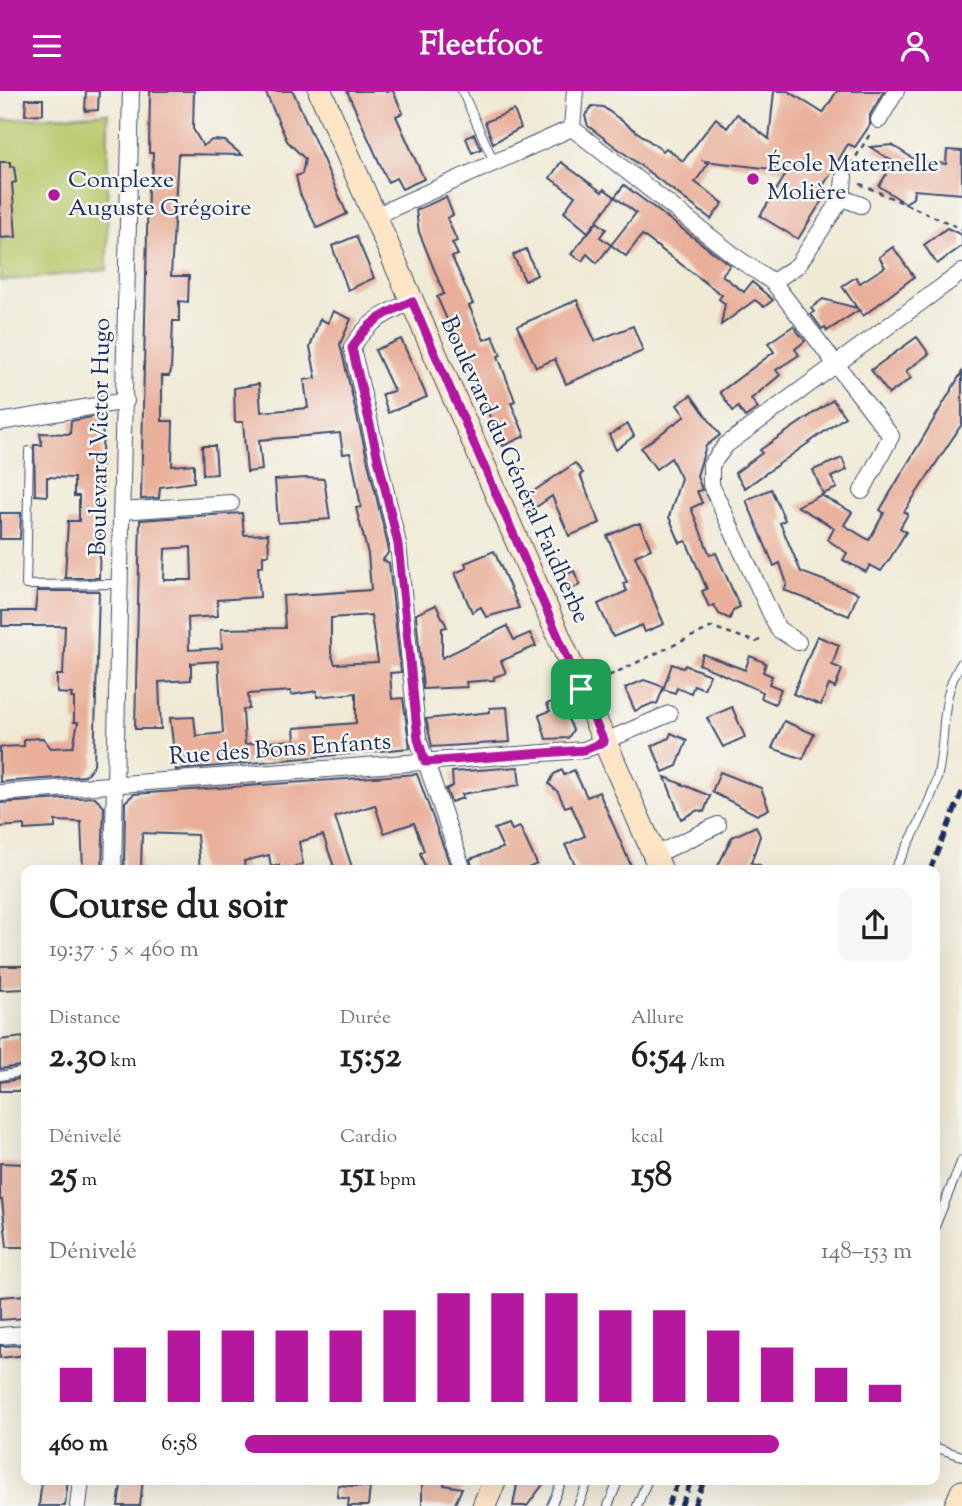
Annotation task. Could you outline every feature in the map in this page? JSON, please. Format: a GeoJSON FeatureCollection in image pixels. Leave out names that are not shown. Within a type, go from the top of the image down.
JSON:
{"type":"FeatureCollection","features":[{"type":"Feature","properties":{"kind":"main road","name":"Boulevard du Général Faidherbe"},"geometry":{"type":"LineString","coordinates":[[320,91],[658,862]]}},
{"type":"Feature","properties":{"kind":"main road"},"geometry":{"type":"LineString","coordinates":[[484,1506],[493,1485]]}},
{"type":"Feature","properties":{"kind":"street","name":"Boulevard Victor Hugo"},"geometry":{"type":"LineString","coordinates":[[113,865],[126,401],[131,91]]}},
{"type":"Feature","properties":{"kind":"street"},"geometry":{"type":"LineString","coordinates":[[572,128],[575,91]]}},
{"type":"Feature","properties":{"kind":"street"},"geometry":{"type":"LineString","coordinates":[[879,120],[896,91]]}},
{"type":"Feature","properties":{"kind":"street"},"geometry":{"type":"LineString","coordinates":[[375,216],[572,128]]}},
{"type":"Feature","properties":{"kind":"street"},"geometry":{"type":"LineString","coordinates":[[572,128],[740,260],[773,282],[891,436],[862,491]]}},
{"type":"Feature","properties":{"kind":"street"},"geometry":{"type":"LineString","coordinates":[[773,282],[798,265],[842,198],[844,177]]}},
{"type":"Feature","properties":{"kind":"street"},"geometry":{"type":"LineString","coordinates":[[842,198],[861,205]]}},
{"type":"Feature","properties":{"kind":"street"},"geometry":{"type":"LineString","coordinates":[[798,642],[778,629],[711,485],[711,465],[726,446],[962,272]]}},
{"type":"Feature","properties":{"kind":"street"},"geometry":{"type":"LineString","coordinates":[[412,301],[374,318],[362,330],[352,348],[398,544],[418,739],[461,865]]}},
{"type":"Feature","properties":{"kind":"street"},"geometry":{"type":"LineString","coordinates":[[0,422],[126,401]]}},
{"type":"Feature","properties":{"kind":"street"},"geometry":{"type":"LineString","coordinates":[[122,511],[230,503]]}},
{"type":"Feature","properties":{"kind":"street","name":"Rue des Bons Enfants"},"geometry":{"type":"LineString","coordinates":[[0,793],[584,750],[669,714]]}},
{"type":"Feature","properties":{"kind":"street"},"geometry":{"type":"LineString","coordinates":[[658,862],[718,825]]}},
{"type":"Feature","properties":{"kind":"street"},"geometry":{"type":"LineString","coordinates":[[0,1336],[21,1334]]}},
{"type":"Feature","properties":{"kind":"street"},"geometry":{"type":"LineString","coordinates":[[78,1506],[80,1485]]}},
{"type":"Feature","properties":{"kind":"lane"},"geometry":{"type":"LineString","coordinates":[[462,91],[494,162]]}},
{"type":"Feature","properties":{"kind":"lane"},"geometry":{"type":"LineString","coordinates":[[29,451],[26,585],[120,584]]}},
{"type":"Feature","properties":{"kind":"lane"},"geometry":{"type":"LineString","coordinates":[[896,865],[936,783],[944,706],[950,683],[962,662]]}},
{"type":"Feature","properties":{"kind":"lane"},"geometry":{"type":"LineString","coordinates":[[0,1076],[21,1072]]}},
{"type":"Feature","properties":{"kind":"lane"},"geometry":{"type":"LineString","coordinates":[[940,1214],[962,1160]]}},
{"type":"Feature","properties":{"kind":"lane"},"geometry":{"type":"LineString","coordinates":[[940,1449],[962,1456]]}},
{"type":"Feature","properties":{"kind":"lane"},"geometry":{"type":"LineString","coordinates":[[551,1506],[560,1485]]}},
{"type":"Feature","properties":{"kind":"lane"},"geometry":{"type":"LineString","coordinates":[[578,1506],[587,1485]]}},
{"type":"Feature","properties":{"kind":"lane"},"geometry":{"type":"LineString","coordinates":[[608,1506],[617,1485]]}},
{"type":"Feature","properties":{"kind":"lane"},"geometry":{"type":"LineString","coordinates":[[637,1506],[646,1485]]}},
{"type":"Feature","properties":{"kind":"path"},"geometry":{"type":"LineString","coordinates":[[879,120],[844,177],[962,229]]}},
{"type":"Feature","properties":{"kind":"path"},"geometry":{"type":"LineString","coordinates":[[581,689],[712,627],[756,642],[778,629]]}},
{"type":"Feature","properties":{"kind":"green space","name":"Complexe Auguste Grégoire"},"geometry":{"type":"Polygon","coordinates":[[[108,113],[107,270],[0,281],[0,120],[108,113]]]}},
{"type":"Feature","properties":{"kind":"building"},"geometry":{"type":"Polygon","coordinates":[[[86,91],[99,91],[98,110],[85,111],[86,91]]]}},
{"type":"Feature","properties":{"kind":"building"},"geometry":{"type":"Polygon","coordinates":[[[150,91],[194,91],[193,129],[203,146],[212,140],[225,141],[242,155],[178,154],[171,276],[189,276],[188,302],[179,301],[179,321],[173,321],[171,371],[169,376],[162,376],[162,421],[173,421],[172,466],[194,464],[194,482],[160,487],[159,498],[141,499],[148,187],[152,187],[153,153],[149,153],[150,91]]]}},
{"type":"Feature","properties":{"kind":"building"},"geometry":{"type":"Polygon","coordinates":[[[265,91],[293,91],[347,214],[317,228],[300,194],[296,176],[302,174],[305,159],[287,141],[265,91]]]}},
{"type":"Feature","properties":{"kind":"building"},"geometry":{"type":"Polygon","coordinates":[[[347,91],[393,91],[403,113],[396,116],[424,179],[402,189],[396,178],[388,182],[347,91]]]}},
{"type":"Feature","properties":{"kind":"building"},"geometry":{"type":"Polygon","coordinates":[[[774,91],[788,91],[823,113],[837,91],[884,91],[870,115],[870,125],[855,147],[848,144],[822,187],[828,191],[798,239],[760,216],[788,171],[704,161],[708,164],[695,182],[723,203],[711,219],[588,126],[585,116],[592,106],[603,107],[663,151],[666,148],[683,161],[716,118],[727,128],[737,114],[769,139],[774,91]]]}},
{"type":"Feature","properties":{"kind":"building"},"geometry":{"type":"Polygon","coordinates":[[[26,99],[43,99],[43,114],[25,115],[26,99]]]}},
{"type":"Feature","properties":{"kind":"building"},"geometry":{"type":"Polygon","coordinates":[[[514,110],[521,128],[493,143],[485,122],[514,110]]]}},
{"type":"Feature","properties":{"kind":"building"},"geometry":{"type":"Polygon","coordinates":[[[474,134],[481,149],[472,153],[466,138],[474,134]]]}},
{"type":"Feature","properties":{"kind":"building"},"geometry":{"type":"Polygon","coordinates":[[[892,145],[917,161],[946,164],[947,150],[962,151],[962,194],[914,190],[913,198],[905,203],[879,186],[894,162],[870,147],[892,145]]]}},
{"type":"Feature","properties":{"kind":"building"},"geometry":{"type":"Polygon","coordinates":[[[0,162],[10,162],[10,167],[14,166],[16,182],[12,183],[16,237],[0,238],[0,162]]]}},
{"type":"Feature","properties":{"kind":"building"},"geometry":{"type":"Polygon","coordinates":[[[561,162],[602,192],[604,189],[615,197],[588,232],[564,212],[575,196],[550,178],[561,162]]]}},
{"type":"Feature","properties":{"kind":"building"},"geometry":{"type":"Polygon","coordinates":[[[624,185],[730,265],[722,275],[732,283],[744,292],[752,282],[773,300],[764,307],[755,300],[721,325],[725,304],[719,299],[722,295],[642,235],[626,256],[611,245],[636,213],[615,197],[624,185]]]}},
{"type":"Feature","properties":{"kind":"building"},"geometry":{"type":"Polygon","coordinates":[[[446,197],[453,215],[447,218],[457,241],[452,243],[458,255],[452,257],[473,304],[469,306],[484,340],[493,336],[501,355],[498,356],[515,401],[511,403],[525,436],[503,446],[437,297],[444,294],[419,232],[416,210],[446,197]]]}},
{"type":"Feature","properties":{"kind":"building"},"geometry":{"type":"Polygon","coordinates":[[[597,222],[606,229],[600,237],[611,245],[597,263],[587,254],[582,261],[571,254],[597,222]]]}},
{"type":"Feature","properties":{"kind":"building"},"geometry":{"type":"Polygon","coordinates":[[[947,228],[962,235],[962,246],[937,264],[924,245],[947,228]]]}},
{"type":"Feature","properties":{"kind":"building"},"geometry":{"type":"Polygon","coordinates":[[[356,236],[374,278],[348,290],[332,246],[356,236]]]}},
{"type":"Feature","properties":{"kind":"building"},"geometry":{"type":"Polygon","coordinates":[[[893,247],[914,277],[863,316],[859,310],[827,331],[825,327],[822,329],[811,314],[814,312],[811,308],[823,299],[857,308],[842,286],[856,277],[860,283],[885,267],[879,257],[893,247]]]}},
{"type":"Feature","properties":{"kind":"building"},"geometry":{"type":"Polygon","coordinates":[[[526,249],[537,275],[525,281],[513,255],[526,249]]]}},
{"type":"Feature","properties":{"kind":"building"},"geometry":{"type":"Polygon","coordinates":[[[577,300],[595,341],[633,326],[643,351],[566,384],[555,359],[536,367],[517,326],[577,300]]]}},
{"type":"Feature","properties":{"kind":"building"},"geometry":{"type":"Polygon","coordinates":[[[333,311],[351,319],[340,344],[388,546],[388,553],[383,560],[389,563],[401,672],[390,673],[392,699],[403,698],[410,748],[176,770],[170,718],[194,717],[196,736],[223,733],[218,661],[191,663],[191,680],[159,682],[161,729],[135,729],[140,520],[242,513],[244,535],[268,534],[269,555],[263,555],[263,566],[258,566],[260,597],[217,600],[218,616],[188,618],[189,650],[222,648],[221,629],[285,628],[283,596],[371,590],[368,554],[356,508],[361,507],[353,464],[350,453],[343,454],[340,433],[259,440],[262,470],[247,472],[243,422],[235,422],[234,388],[259,384],[261,412],[308,408],[304,380],[316,378],[310,347],[320,319],[328,323],[333,311]],[[191,547],[165,549],[164,580],[192,580],[191,547]],[[371,615],[331,618],[331,653],[335,664],[378,662],[371,615]],[[291,691],[248,694],[249,709],[243,710],[245,744],[295,740],[294,728],[356,723],[356,693],[317,697],[317,691],[291,695],[291,691]]]}},
{"type":"Feature","properties":{"kind":"building"},"geometry":{"type":"Polygon","coordinates":[[[793,326],[805,341],[795,349],[799,355],[776,370],[780,375],[751,399],[758,408],[745,417],[738,407],[733,411],[720,392],[774,352],[768,343],[793,326]]]}},
{"type":"Feature","properties":{"kind":"building"},"geometry":{"type":"Polygon","coordinates":[[[917,337],[929,354],[906,371],[911,378],[889,394],[871,370],[917,337]]]}},
{"type":"Feature","properties":{"kind":"building"},"geometry":{"type":"Polygon","coordinates":[[[401,339],[427,397],[388,413],[382,394],[394,391],[375,350],[401,339]]]}},
{"type":"Feature","properties":{"kind":"building"},"geometry":{"type":"Polygon","coordinates":[[[962,372],[962,424],[904,512],[908,514],[900,528],[906,532],[889,560],[881,571],[870,565],[866,572],[843,560],[847,553],[828,540],[834,528],[797,506],[821,495],[852,512],[844,525],[869,540],[884,513],[880,510],[962,372]]]}},
{"type":"Feature","properties":{"kind":"building"},"geometry":{"type":"Polygon","coordinates":[[[691,395],[720,435],[706,446],[697,476],[702,490],[697,491],[702,503],[691,508],[710,555],[716,553],[740,607],[733,610],[730,619],[719,614],[714,605],[709,607],[702,591],[707,589],[686,541],[680,543],[669,517],[681,478],[671,458],[656,469],[641,448],[685,416],[677,405],[691,395]]]}},
{"type":"Feature","properties":{"kind":"building"},"geometry":{"type":"Polygon","coordinates":[[[833,400],[845,417],[745,488],[735,473],[762,453],[760,450],[833,400]]]}},
{"type":"Feature","properties":{"kind":"building"},"geometry":{"type":"Polygon","coordinates":[[[103,415],[99,578],[65,578],[68,521],[79,521],[79,496],[74,496],[74,478],[47,477],[47,496],[35,495],[34,445],[42,445],[40,433],[70,434],[71,421],[103,415]]]}},
{"type":"Feature","properties":{"kind":"building"},"geometry":{"type":"Polygon","coordinates":[[[628,424],[634,436],[616,450],[609,435],[628,424]]]}},
{"type":"Feature","properties":{"kind":"building"},"geometry":{"type":"Polygon","coordinates":[[[202,446],[215,446],[217,474],[203,475],[202,446]]]}},
{"type":"Feature","properties":{"kind":"building"},"geometry":{"type":"Polygon","coordinates":[[[842,458],[847,470],[831,477],[837,488],[823,494],[813,470],[842,458]]]}},
{"type":"Feature","properties":{"kind":"building"},"geometry":{"type":"Polygon","coordinates":[[[575,463],[583,473],[580,475],[600,523],[569,536],[552,496],[532,510],[525,497],[575,463]]]}},
{"type":"Feature","properties":{"kind":"building"},"geometry":{"type":"Polygon","coordinates":[[[324,479],[330,519],[278,523],[275,480],[324,479]]]}},
{"type":"Feature","properties":{"kind":"building"},"geometry":{"type":"Polygon","coordinates":[[[771,489],[785,520],[780,523],[801,572],[858,593],[849,616],[784,590],[787,584],[780,563],[774,566],[746,500],[771,489]]]}},
{"type":"Feature","properties":{"kind":"building"},"geometry":{"type":"Polygon","coordinates":[[[0,513],[21,513],[20,539],[0,539],[0,513]]]}},
{"type":"Feature","properties":{"kind":"building"},"geometry":{"type":"Polygon","coordinates":[[[640,524],[651,549],[635,556],[664,624],[645,632],[642,625],[613,637],[598,604],[627,591],[623,583],[627,582],[607,536],[640,524]]]}},
{"type":"Feature","properties":{"kind":"building"},"geometry":{"type":"Polygon","coordinates":[[[494,551],[519,608],[486,617],[481,607],[472,612],[455,573],[467,568],[465,563],[494,551]]]}},
{"type":"Feature","properties":{"kind":"building"},"geometry":{"type":"Polygon","coordinates":[[[574,571],[580,585],[566,591],[561,577],[574,571]]]}},
{"type":"Feature","properties":{"kind":"building"},"geometry":{"type":"Polygon","coordinates":[[[37,591],[99,591],[94,765],[85,776],[0,782],[0,747],[24,746],[24,739],[43,738],[51,748],[73,747],[78,722],[74,722],[72,694],[57,693],[57,675],[63,675],[65,626],[2,626],[2,611],[35,611],[37,591]]]}},
{"type":"Feature","properties":{"kind":"building"},"geometry":{"type":"Polygon","coordinates":[[[436,605],[447,627],[442,628],[442,658],[507,626],[514,640],[530,633],[536,646],[501,661],[506,673],[494,677],[494,680],[466,682],[467,687],[423,689],[416,614],[436,605]]]}},
{"type":"Feature","properties":{"kind":"building"},"geometry":{"type":"Polygon","coordinates":[[[817,636],[839,645],[832,665],[842,669],[835,688],[829,685],[821,705],[793,694],[817,636]]]}},
{"type":"Feature","properties":{"kind":"building"},"geometry":{"type":"Polygon","coordinates":[[[703,654],[745,670],[750,656],[766,663],[763,672],[772,676],[769,684],[781,689],[775,704],[761,698],[763,692],[699,664],[703,654]]]}},
{"type":"Feature","properties":{"kind":"building"},"geometry":{"type":"Polygon","coordinates":[[[672,664],[683,668],[685,665],[710,675],[704,689],[694,685],[691,693],[677,688],[675,693],[663,689],[657,704],[653,703],[635,711],[625,688],[644,680],[664,687],[672,664]]]}},
{"type":"Feature","properties":{"kind":"building"},"geometry":{"type":"Polygon","coordinates":[[[559,699],[573,730],[568,738],[546,739],[539,715],[550,711],[547,704],[559,699]]]}},
{"type":"Feature","properties":{"kind":"building"},"geometry":{"type":"Polygon","coordinates":[[[507,707],[510,742],[432,747],[426,719],[490,712],[490,708],[507,707]]]}},
{"type":"Feature","properties":{"kind":"building"},"geometry":{"type":"Polygon","coordinates":[[[732,707],[745,737],[723,747],[707,718],[732,707]]]}},
{"type":"Feature","properties":{"kind":"building"},"geometry":{"type":"Polygon","coordinates":[[[784,721],[814,734],[803,759],[772,748],[784,721]]]}},
{"type":"Feature","properties":{"kind":"building"},"geometry":{"type":"Polygon","coordinates":[[[671,733],[687,740],[677,766],[663,772],[652,746],[669,738],[671,733]]]}},
{"type":"Feature","properties":{"kind":"building"},"geometry":{"type":"Polygon","coordinates":[[[518,767],[520,785],[462,794],[463,798],[451,802],[446,789],[453,786],[452,772],[518,767]]]}},
{"type":"Feature","properties":{"kind":"building"},"geometry":{"type":"Polygon","coordinates":[[[562,770],[564,775],[574,770],[587,797],[599,792],[631,865],[575,865],[565,845],[585,836],[571,805],[565,807],[558,792],[549,784],[554,774],[562,770]]]}},
{"type":"Feature","properties":{"kind":"building"},"geometry":{"type":"Polygon","coordinates":[[[720,772],[761,788],[769,809],[757,815],[712,792],[720,772]]]}},
{"type":"Feature","properties":{"kind":"building"},"geometry":{"type":"Polygon","coordinates":[[[417,774],[450,865],[424,865],[420,853],[424,851],[414,823],[384,833],[375,805],[335,817],[351,865],[333,865],[323,835],[299,842],[303,864],[299,865],[271,865],[269,855],[244,861],[244,865],[200,865],[197,835],[142,833],[141,865],[124,865],[125,802],[134,794],[417,774]]]}},
{"type":"Feature","properties":{"kind":"building"},"geometry":{"type":"Polygon","coordinates":[[[665,777],[710,796],[704,812],[698,810],[681,819],[665,777]]]}},
{"type":"Feature","properties":{"kind":"building"},"geometry":{"type":"Polygon","coordinates":[[[95,797],[104,807],[102,865],[83,865],[81,822],[55,821],[55,828],[24,830],[24,825],[0,827],[0,803],[95,797]]]}},
{"type":"Feature","properties":{"kind":"building"},"geometry":{"type":"Polygon","coordinates":[[[509,824],[512,830],[520,827],[537,864],[472,865],[470,859],[503,848],[494,829],[509,824]]]}},
{"type":"Feature","properties":{"kind":"building"},"geometry":{"type":"Polygon","coordinates":[[[756,826],[760,836],[751,863],[760,865],[718,865],[732,837],[756,826]]]}},
{"type":"Feature","properties":{"kind":"building"},"geometry":{"type":"Polygon","coordinates":[[[0,966],[21,966],[21,989],[0,990],[0,966]]]}},
{"type":"Feature","properties":{"kind":"building"},"geometry":{"type":"Polygon","coordinates":[[[21,1037],[21,1066],[0,1069],[0,1040],[21,1037]]]}},
{"type":"Feature","properties":{"kind":"building"},"geometry":{"type":"Polygon","coordinates":[[[21,1079],[21,1091],[0,1091],[0,1082],[21,1079]]]}},
{"type":"Feature","properties":{"kind":"building"},"geometry":{"type":"Polygon","coordinates":[[[0,1163],[21,1164],[21,1247],[7,1247],[0,1200],[0,1163]]]}},
{"type":"Feature","properties":{"kind":"building"},"geometry":{"type":"Polygon","coordinates":[[[21,1295],[21,1318],[0,1320],[0,1297],[21,1295]]]}},
{"type":"Feature","properties":{"kind":"building"},"geometry":{"type":"Polygon","coordinates":[[[21,1345],[21,1356],[0,1358],[0,1346],[21,1345]]]}},
{"type":"Feature","properties":{"kind":"building"},"geometry":{"type":"Polygon","coordinates":[[[41,1485],[67,1485],[65,1506],[39,1506],[41,1485]]]}},
{"type":"Feature","properties":{"kind":"building"},"geometry":{"type":"Polygon","coordinates":[[[121,1485],[142,1485],[140,1506],[118,1506],[121,1485]]]}},
{"type":"Feature","properties":{"kind":"building"},"geometry":{"type":"Polygon","coordinates":[[[338,1485],[370,1487],[368,1506],[348,1506],[349,1499],[337,1497],[338,1485]]]}},
{"type":"Feature","properties":{"kind":"building"},"geometry":{"type":"Polygon","coordinates":[[[422,1485],[462,1488],[454,1506],[422,1506],[422,1485]]]}},
{"type":"Feature","properties":{"kind":"building"},"geometry":{"type":"Polygon","coordinates":[[[517,1485],[543,1485],[527,1506],[513,1506],[517,1485]]]}},
{"type":"Feature","properties":{"kind":"railway"},"geometry":{"type":"LineString","coordinates":[[932,865],[962,792]]}},
{"type":"Feature","properties":{"kind":"railway"},"geometry":{"type":"LineString","coordinates":[[668,1506],[677,1485]]}},
{"type":"Feature","properties":{"kind":"railway"},"geometry":{"type":"LineString","coordinates":[[681,1506],[690,1485]]}},
{"type":"Feature","properties":{"kind":"railway"},"geometry":{"type":"LineString","coordinates":[[694,1506],[703,1485]]}},
{"type":"Feature","properties":{"kind":"place","name":"École Maternelle Molière"},"geometry":{"type":"Point","coordinates":[753,179]}},
{"type":"Feature","properties":{"kind":"place","name":"Complexe Auguste Grégoire"},"geometry":{"type":"Point","coordinates":[54,195]}},
{"type":"Feature","properties":{"kind":"route"},"geometry":{"type":"LineString","coordinates":[[412,301],[581,689],[604,742],[584,750],[425,762],[418,739],[398,544],[352,348],[362,330],[374,318],[412,301]]}}]}
